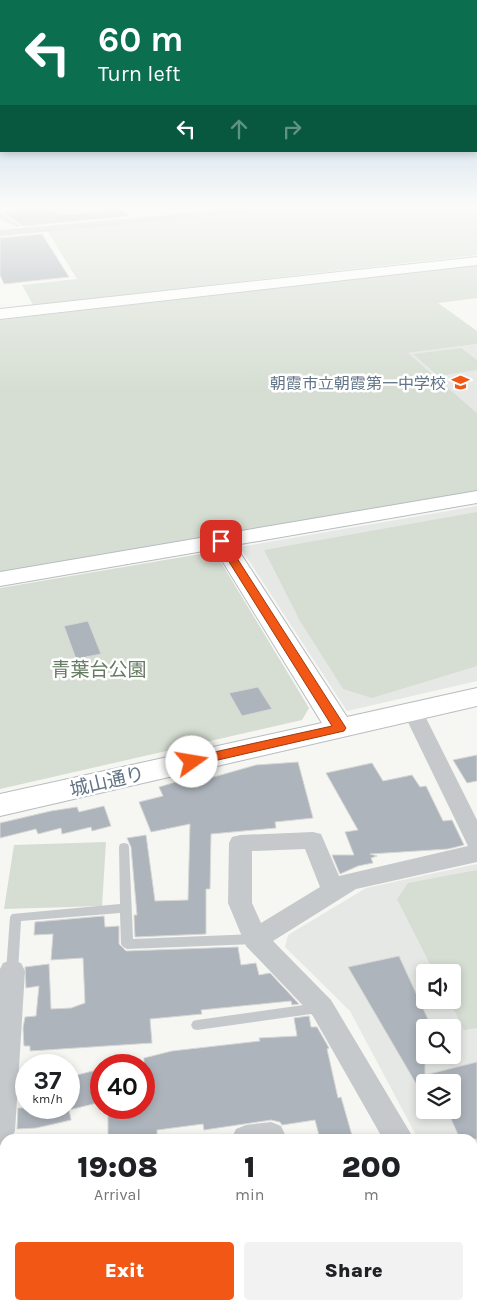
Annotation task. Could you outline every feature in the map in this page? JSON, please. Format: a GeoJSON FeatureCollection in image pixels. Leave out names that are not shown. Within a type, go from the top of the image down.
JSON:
{"type":"FeatureCollection","features":[{"type":"Feature","properties":{"kind":"street"},"geometry":{"type":"LineString","coordinates":[[0,314],[422,267]]}},
{"type":"Feature","properties":{"kind":"street"},"geometry":{"type":"LineString","coordinates":[[0,579],[477,497]]}},
{"type":"Feature","properties":{"kind":"street"},"geometry":{"type":"LineString","coordinates":[[221,541],[340,728]]}},
{"type":"Feature","properties":{"kind":"street","name":"城山通り"},"geometry":{"type":"LineString","coordinates":[[0,805],[477,697]]}},
{"type":"Feature","properties":{"kind":"street"},"geometry":{"type":"LineString","coordinates":[[413,712],[477,843]]}},
{"type":"Feature","properties":{"kind":"street"},"geometry":{"type":"LineString","coordinates":[[334,892],[313,840],[240,843],[240,903],[255,939],[322,1008],[396,1134]]}},
{"type":"Feature","properties":{"kind":"street"},"geometry":{"type":"LineString","coordinates":[[255,939],[350,882],[477,853]]}},
{"type":"Feature","properties":{"kind":"street"},"geometry":{"type":"LineString","coordinates":[[0,1131],[12,971]]}},
{"type":"Feature","properties":{"kind":"lane"},"geometry":{"type":"LineString","coordinates":[[124,847],[127,944],[255,939]]}},
{"type":"Feature","properties":{"kind":"lane"},"geometry":{"type":"LineString","coordinates":[[12,971],[16,917],[126,908]]}},
{"type":"Feature","properties":{"kind":"lane"},"geometry":{"type":"LineString","coordinates":[[197,1025],[322,1008]]}},
{"type":"Feature","properties":{"kind":"shaded area","name":"朝霞市立朝霞第一中学校"},"geometry":{"type":"Polygon","coordinates":[[[477,344],[477,413],[407,353],[477,344]]]}},
{"type":"Feature","properties":{"kind":"shaded area"},"geometry":{"type":"Polygon","coordinates":[[[477,506],[477,681],[347,711],[240,547],[477,506]]]}},
{"type":"Feature","properties":{"kind":"shaded area"},"geometry":{"type":"Polygon","coordinates":[[[477,864],[477,1134],[415,1134],[350,1011],[285,947],[288,935],[366,888],[477,864]]]}},
{"type":"Feature","properties":{"kind":"green space"},"geometry":{"type":"Polygon","coordinates":[[[70,267],[370,267],[33,305],[22,285],[77,279],[70,267]]]}},
{"type":"Feature","properties":{"kind":"green space"},"geometry":{"type":"Polygon","coordinates":[[[459,267],[477,267],[477,298],[438,303],[477,331],[477,344],[408,353],[477,413],[477,491],[0,573],[0,320],[459,267]]]}},
{"type":"Feature","properties":{"kind":"green space"},"geometry":{"type":"Polygon","coordinates":[[[461,348],[477,360],[477,370],[438,376],[413,354],[461,348]]]}},
{"type":"Feature","properties":{"kind":"green space"},"geometry":{"type":"Polygon","coordinates":[[[477,512],[477,666],[372,698],[343,689],[300,621],[264,550],[477,512]]]}},
{"type":"Feature","properties":{"kind":"green space","name":"青葉台公園"},"geometry":{"type":"Polygon","coordinates":[[[206,553],[216,554],[309,708],[302,720],[0,789],[0,588],[206,553]]]}},
{"type":"Feature","properties":{"kind":"green space"},"geometry":{"type":"Polygon","coordinates":[[[106,842],[102,906],[4,909],[14,845],[106,842]]]}},
{"type":"Feature","properties":{"kind":"green space"},"geometry":{"type":"Polygon","coordinates":[[[477,870],[477,1028],[464,1030],[461,1019],[458,1019],[454,1009],[461,1009],[461,964],[430,964],[397,899],[408,883],[477,870]]]}},
{"type":"Feature","properties":{"kind":"building"},"geometry":{"type":"Polygon","coordinates":[[[0,267],[63,267],[69,277],[4,284],[0,275],[0,267]]]}},
{"type":"Feature","properties":{"kind":"building"},"geometry":{"type":"Polygon","coordinates":[[[88,621],[101,654],[76,659],[64,626],[88,621]]]}},
{"type":"Feature","properties":{"kind":"building"},"geometry":{"type":"Polygon","coordinates":[[[258,687],[272,709],[242,716],[229,693],[258,687]]]}},
{"type":"Feature","properties":{"kind":"building"},"geometry":{"type":"Polygon","coordinates":[[[477,755],[477,781],[467,783],[453,760],[477,755]]]}},
{"type":"Feature","properties":{"kind":"building"},"geometry":{"type":"Polygon","coordinates":[[[298,762],[313,818],[275,822],[276,828],[211,834],[210,889],[206,889],[206,934],[135,937],[134,915],[137,915],[131,847],[127,838],[146,835],[155,901],[188,900],[190,824],[151,832],[139,802],[163,796],[159,787],[200,775],[203,780],[256,765],[298,762]]]}},
{"type":"Feature","properties":{"kind":"building"},"geometry":{"type":"Polygon","coordinates":[[[372,763],[383,781],[412,775],[420,787],[426,786],[443,821],[452,820],[464,845],[448,849],[370,854],[377,856],[371,858],[373,863],[358,866],[340,874],[332,855],[354,855],[345,832],[358,830],[326,773],[372,763]]]}},
{"type":"Feature","properties":{"kind":"building"},"geometry":{"type":"Polygon","coordinates":[[[104,806],[111,826],[92,831],[91,827],[62,834],[61,828],[38,834],[36,829],[0,838],[0,823],[51,811],[77,807],[79,812],[104,806]]]}},
{"type":"Feature","properties":{"kind":"building"},"geometry":{"type":"Polygon","coordinates":[[[104,916],[105,927],[119,926],[119,944],[126,951],[238,947],[241,965],[256,963],[259,975],[270,973],[299,1004],[292,1005],[291,1001],[201,1010],[202,1014],[150,1019],[152,1043],[30,1051],[30,1046],[24,1046],[23,1028],[25,1017],[36,1016],[39,986],[26,988],[25,967],[49,964],[51,1009],[71,1008],[85,1003],[83,958],[51,960],[53,934],[34,935],[35,922],[104,916]]]}},
{"type":"Feature","properties":{"kind":"building"},"geometry":{"type":"Polygon","coordinates":[[[399,956],[416,993],[416,1009],[423,1009],[428,1019],[416,1019],[416,1064],[425,1064],[425,1074],[416,1074],[416,1084],[348,967],[399,956]]]}},
{"type":"Feature","properties":{"kind":"building"},"geometry":{"type":"Polygon","coordinates":[[[309,1016],[311,1027],[317,1027],[329,1048],[327,1049],[338,1098],[341,1097],[352,1134],[319,1134],[315,1120],[282,1125],[280,1122],[271,1120],[204,1130],[203,1124],[157,1130],[157,1134],[108,1134],[108,1119],[155,1119],[155,1055],[172,1051],[260,1041],[259,1038],[297,1036],[294,1018],[309,1016]]]}},
{"type":"Feature","properties":{"kind":"building"},"geometry":{"type":"Polygon","coordinates":[[[477,1062],[477,1134],[458,1134],[451,1119],[461,1119],[461,1074],[429,1074],[477,1062]]]}},
{"type":"Feature","properties":{"kind":"building"},"geometry":{"type":"Polygon","coordinates":[[[90,1072],[90,1105],[80,1107],[80,1074],[90,1072]]]}},
{"type":"Feature","properties":{"kind":"building"},"geometry":{"type":"Polygon","coordinates":[[[17,1119],[71,1120],[36,1128],[17,1129],[17,1119]]]}},
{"type":"Feature","properties":{"kind":"place","name":"朝霞市立朝霞第一中学校"},"geometry":{"type":"Point","coordinates":[460,383]}},
{"type":"Feature","properties":{"kind":"route"},"geometry":{"type":"LineString","coordinates":[[192,762],[340,728],[221,541]]}}]}
